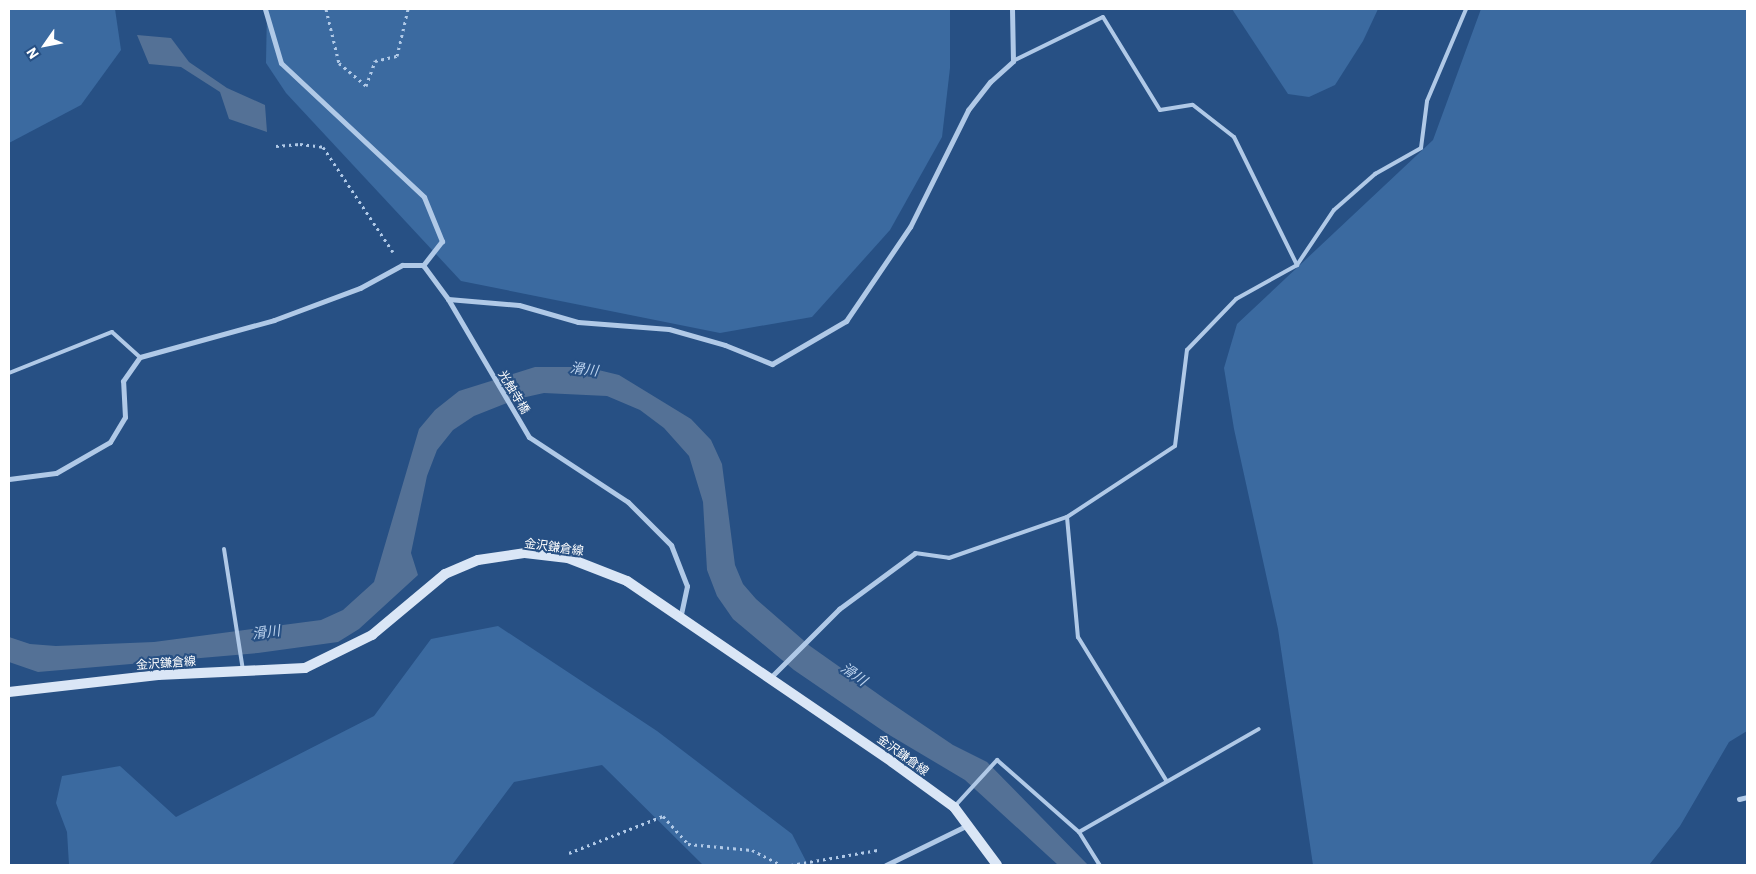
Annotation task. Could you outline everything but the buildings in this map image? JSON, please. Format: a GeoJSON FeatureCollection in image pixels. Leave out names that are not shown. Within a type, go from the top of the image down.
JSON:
{"type":"FeatureCollection","features":[{"type":"Feature","properties":{"kind":"main road","name":"金沢鎌倉線"},"geometry":{"type":"LineString","coordinates":[[9,692],[158,675],[304,668],[329,659],[372,635],[446,574],[478,560],[525,553],[590,564],[627,581],[681,615],[954,807],[997,865]]}},
{"type":"Feature","properties":{"kind":"street"},"geometry":{"type":"LineString","coordinates":[[9,480],[56,473],[110,442],[125,417],[123,381],[140,357],[274,320],[360,288],[402,265],[423,265],[442,241],[424,197],[281,63],[265,9]]}},
{"type":"Feature","properties":{"kind":"street"},"geometry":{"type":"LineString","coordinates":[[448,300],[519,305],[578,322],[669,329],[725,345],[772,364],[846,321],[910,227],[968,110],[990,82],[1013,61],[1012,9]]}},
{"type":"Feature","properties":{"kind":"street","name":"光触寺橋"},"geometry":{"type":"LineString","coordinates":[[423,265],[448,300],[529,437],[628,502],[672,545],[687,586],[681,615]]}},
{"type":"Feature","properties":{"kind":"street"},"geometry":{"type":"LineString","coordinates":[[770,678],[839,609],[915,553]]}},
{"type":"Feature","properties":{"kind":"street"},"geometry":{"type":"LineString","coordinates":[[1739,800],[1747,797]]}},
{"type":"Feature","properties":{"kind":"street"},"geometry":{"type":"LineString","coordinates":[[886,865],[896,863],[969,825]]}},
{"type":"Feature","properties":{"kind":"lane"},"geometry":{"type":"LineString","coordinates":[[915,553],[949,558],[1067,517],[1175,446],[1187,350],[1236,299],[1297,265],[1334,210],[1375,174],[1421,148],[1427,101],[1466,9]]}},
{"type":"Feature","properties":{"kind":"lane"},"geometry":{"type":"LineString","coordinates":[[1013,61],[1103,17],[1160,110],[1194,105],[1234,137],[1297,265]]}},
{"type":"Feature","properties":{"kind":"lane"},"geometry":{"type":"LineString","coordinates":[[9,373],[112,332],[140,357]]}},
{"type":"Feature","properties":{"kind":"lane"},"geometry":{"type":"LineString","coordinates":[[1067,517],[1078,637],[1166,780]]}},
{"type":"Feature","properties":{"kind":"lane"},"geometry":{"type":"LineString","coordinates":[[224,549],[243,671]]}},
{"type":"Feature","properties":{"kind":"lane"},"geometry":{"type":"LineString","coordinates":[[1079,832],[1166,780],[1259,729]]}},
{"type":"Feature","properties":{"kind":"lane"},"geometry":{"type":"LineString","coordinates":[[954,807],[997,760],[1079,832],[1100,865]]}},
{"type":"Feature","properties":{"kind":"path"},"geometry":{"type":"LineString","coordinates":[[326,9],[339,63],[366,86],[376,61],[396,56],[408,9]]}},
{"type":"Feature","properties":{"kind":"path"},"geometry":{"type":"LineString","coordinates":[[276,146],[300,144],[323,147],[402,265]]}},
{"type":"Feature","properties":{"kind":"path"},"geometry":{"type":"LineString","coordinates":[[569,853],[663,816],[688,844],[752,850],[781,865]]}},
{"type":"Feature","properties":{"kind":"path"},"geometry":{"type":"LineString","coordinates":[[792,865],[882,849],[896,863]]}},
{"type":"Feature","properties":{"kind":"shaded area"},"geometry":{"type":"Polygon","coordinates":[[[9,9],[115,9],[121,50],[81,105],[9,143],[9,9]]]}},
{"type":"Feature","properties":{"kind":"shaded area"},"geometry":{"type":"Polygon","coordinates":[[[267,9],[950,9],[950,68],[942,137],[890,230],[812,317],[720,333],[461,281],[286,93],[266,63],[267,9]]]}},
{"type":"Feature","properties":{"kind":"shaded area"},"geometry":{"type":"Polygon","coordinates":[[[1232,9],[1378,9],[1363,41],[1335,85],[1309,97],[1288,94],[1232,9]]]}},
{"type":"Feature","properties":{"kind":"shaded area"},"geometry":{"type":"Polygon","coordinates":[[[1481,9],[1747,9],[1747,731],[1729,742],[1680,826],[1649,865],[1313,865],[1278,629],[1234,429],[1224,368],[1237,324],[1433,140],[1481,9]]]}},
{"type":"Feature","properties":{"kind":"shaded area"},"geometry":{"type":"Polygon","coordinates":[[[498,626],[657,731],[792,834],[808,865],[703,865],[602,765],[514,782],[452,865],[69,865],[67,832],[56,803],[62,776],[120,766],[176,817],[374,716],[431,639],[498,626]]]}},
{"type":"Feature","properties":{"kind":"water"},"geometry":{"type":"Polygon","coordinates":[[[137,35],[171,38],[189,62],[227,88],[265,105],[267,132],[229,119],[220,92],[181,67],[149,64],[137,35]]]}},
{"type":"Feature","properties":{"kind":"water","name":"滑川"},"geometry":{"type":"Polygon","coordinates":[[[535,367],[586,367],[619,375],[691,419],[711,440],[722,464],[735,565],[743,584],[756,599],[810,646],[885,699],[953,745],[987,762],[1088,865],[1058,865],[965,780],[886,733],[794,670],[733,619],[717,596],[707,570],[703,502],[689,456],[664,428],[640,410],[607,396],[544,393],[517,399],[474,416],[453,430],[437,450],[427,476],[411,553],[418,575],[359,629],[338,642],[258,653],[38,672],[9,662],[9,637],[30,644],[56,646],[154,642],[321,620],[343,610],[374,582],[419,429],[435,410],[459,391],[535,367]]]}}]}
